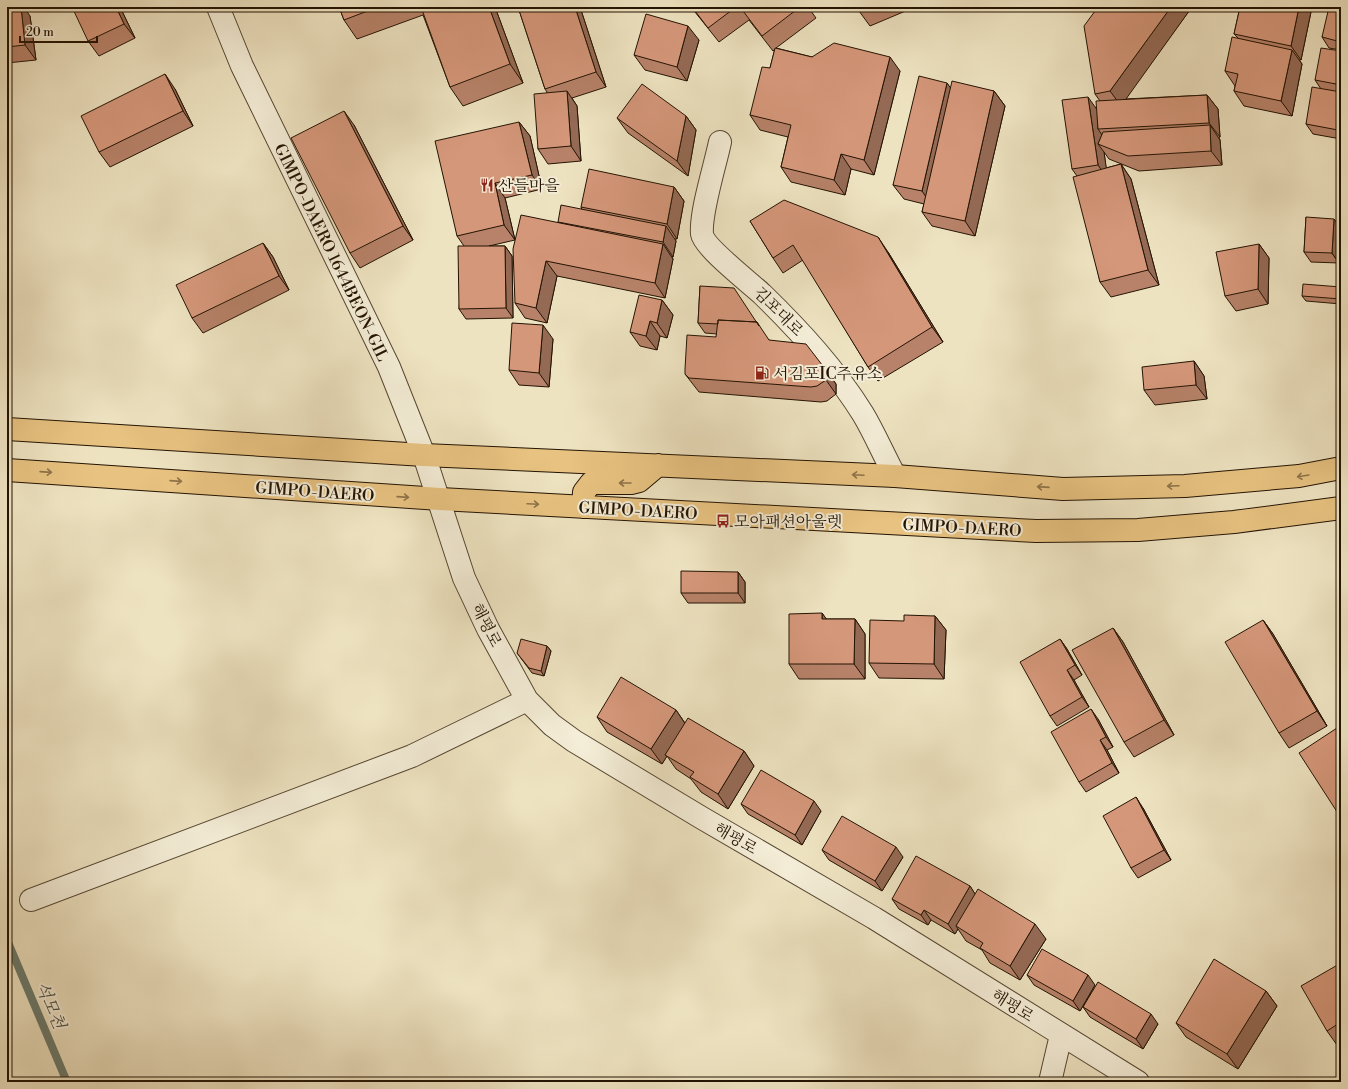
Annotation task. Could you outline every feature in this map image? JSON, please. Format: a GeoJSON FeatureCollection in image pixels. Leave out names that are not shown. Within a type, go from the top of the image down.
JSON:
{"type":"FeatureCollection","features":[{"type":"Feature","properties":{"kind":"main road"},"geometry":{"type":"LineString","coordinates":[[7,429],[424,455],[895,476],[1063,489],[1184,486],[1299,476],[1341,468]]}},
{"type":"Feature","properties":{"kind":"main road"},"geometry":{"type":"LineString","coordinates":[[583,506],[584,492],[591,484],[635,482],[646,477],[658,465]]}},
{"type":"Feature","properties":{"kind":"main road","name":"GIMPO-DAERO"},"geometry":{"type":"LineString","coordinates":[[7,470],[440,499],[1036,531],[1138,530],[1234,522],[1341,508]]}},
{"type":"Feature","properties":{"kind":"lane","name":"GIMPO-DAERO 1644BEON-GIL"},"geometry":{"type":"LineString","coordinates":[[218,7],[242,66],[389,367],[440,499]]}},
{"type":"Feature","properties":{"kind":"lane","name":"김포대로"},"geometry":{"type":"LineString","coordinates":[[720,142],[703,217],[702,236],[709,246],[753,286],[822,355],[864,416],[895,476]]}},
{"type":"Feature","properties":{"kind":"lane","name":"해평로"},"geometry":{"type":"LineString","coordinates":[[440,499],[464,578],[488,629],[527,700],[552,725],[574,741],[874,918],[1138,1082]]}},
{"type":"Feature","properties":{"kind":"lane"},"geometry":{"type":"LineString","coordinates":[[31,900],[412,756],[527,700]]}},
{"type":"Feature","properties":{"kind":"lane"},"geometry":{"type":"LineString","coordinates":[[1050,1082],[1061,1035]]}},
{"type":"Feature","properties":{"kind":"building"},"geometry":{"type":"Polygon","coordinates":[[[7,7],[21,7],[25,45],[7,47],[7,7]]]}},
{"type":"Feature","properties":{"kind":"building"},"geometry":{"type":"Polygon","coordinates":[[[72,7],[116,7],[124,24],[88,41],[72,7]]]}},
{"type":"Feature","properties":{"kind":"building"},"geometry":{"type":"Polygon","coordinates":[[[339,7],[378,7],[344,20],[339,7]]]}},
{"type":"Feature","properties":{"kind":"building"},"geometry":{"type":"Polygon","coordinates":[[[421,7],[489,7],[510,64],[450,87],[421,7]]]}},
{"type":"Feature","properties":{"kind":"building"},"geometry":{"type":"Polygon","coordinates":[[[518,7],[575,7],[596,72],[545,89],[518,7]]]}},
{"type":"Feature","properties":{"kind":"building"},"geometry":{"type":"Polygon","coordinates":[[[692,7],[736,7],[708,28],[692,7]]]}},
{"type":"Feature","properties":{"kind":"building"},"geometry":{"type":"Polygon","coordinates":[[[740,7],[800,7],[762,36],[740,7]]]}},
{"type":"Feature","properties":{"kind":"building"},"geometry":{"type":"Polygon","coordinates":[[[858,7],[869,7],[859,11],[858,7]]]}},
{"type":"Feature","properties":{"kind":"building"},"geometry":{"type":"Polygon","coordinates":[[[1098,7],[1171,7],[1110,91],[1095,94],[1084,26],[1098,7]]]}},
{"type":"Feature","properties":{"kind":"building"},"geometry":{"type":"Polygon","coordinates":[[[1240,7],[1299,7],[1291,46],[1234,34],[1240,7]]]}},
{"type":"Feature","properties":{"kind":"building"},"geometry":{"type":"Polygon","coordinates":[[[1329,7],[1341,8],[1341,42],[1322,37],[1329,7]]]}},
{"type":"Feature","properties":{"kind":"building"},"geometry":{"type":"Polygon","coordinates":[[[646,14],[688,26],[677,67],[634,55],[646,14]]]}},
{"type":"Feature","properties":{"kind":"building"},"geometry":{"type":"Polygon","coordinates":[[[1232,37],[1292,50],[1281,101],[1234,91],[1238,74],[1225,71],[1232,37]]]}},
{"type":"Feature","properties":{"kind":"building"},"geometry":{"type":"Polygon","coordinates":[[[834,43],[890,57],[864,160],[841,154],[834,180],[781,167],[791,125],[750,115],[762,67],[770,68],[775,48],[812,57],[834,43]]]}},
{"type":"Feature","properties":{"kind":"building"},"geometry":{"type":"Polygon","coordinates":[[[1321,48],[1341,51],[1341,85],[1315,80],[1321,48]]]}},
{"type":"Feature","properties":{"kind":"building"},"geometry":{"type":"Polygon","coordinates":[[[165,74],[183,111],[99,152],[81,116],[165,74]]]}},
{"type":"Feature","properties":{"kind":"building"},"geometry":{"type":"Polygon","coordinates":[[[919,76],[947,83],[922,191],[893,185],[919,76]]]}},
{"type":"Feature","properties":{"kind":"building"},"geometry":{"type":"Polygon","coordinates":[[[952,81],[994,91],[965,221],[922,212],[952,81]]]}},
{"type":"Feature","properties":{"kind":"building"},"geometry":{"type":"Polygon","coordinates":[[[642,84],[686,116],[677,161],[617,118],[642,84]]]}},
{"type":"Feature","properties":{"kind":"building"},"geometry":{"type":"Polygon","coordinates":[[[1312,87],[1341,92],[1341,115],[1338,130],[1306,124],[1312,87]]]}},
{"type":"Feature","properties":{"kind":"building"},"geometry":{"type":"Polygon","coordinates":[[[567,91],[571,146],[538,149],[534,94],[567,91]]]}},
{"type":"Feature","properties":{"kind":"building"},"geometry":{"type":"Polygon","coordinates":[[[1207,95],[1209,123],[1098,129],[1096,101],[1207,95]]]}},
{"type":"Feature","properties":{"kind":"building"},"geometry":{"type":"Polygon","coordinates":[[[1088,97],[1098,165],[1072,169],[1062,100],[1088,97]]]}},
{"type":"Feature","properties":{"kind":"building"},"geometry":{"type":"Polygon","coordinates":[[[344,111],[403,226],[350,253],[291,138],[344,111]]]}},
{"type":"Feature","properties":{"kind":"building"},"geometry":{"type":"Polygon","coordinates":[[[519,122],[532,175],[495,183],[504,225],[457,236],[435,141],[519,122]]]}},
{"type":"Feature","properties":{"kind":"building"},"geometry":{"type":"Polygon","coordinates":[[[1210,125],[1211,151],[1128,156],[1098,144],[1103,132],[1210,125]]]}},
{"type":"Feature","properties":{"kind":"building"},"geometry":{"type":"Polygon","coordinates":[[[1121,164],[1148,270],[1100,282],[1073,177],[1121,164]]]}},
{"type":"Feature","properties":{"kind":"building"},"geometry":{"type":"Polygon","coordinates":[[[589,169],[674,187],[667,224],[581,207],[589,169]]]}},
{"type":"Feature","properties":{"kind":"building"},"geometry":{"type":"Polygon","coordinates":[[[784,200],[878,237],[932,327],[868,367],[793,245],[773,258],[750,221],[784,200]]]}},
{"type":"Feature","properties":{"kind":"building"},"geometry":{"type":"Polygon","coordinates":[[[561,205],[666,226],[663,242],[558,222],[561,205]]]}},
{"type":"Feature","properties":{"kind":"building"},"geometry":{"type":"Polygon","coordinates":[[[521,215],[663,244],[655,283],[546,261],[536,308],[515,303],[513,249],[521,215]]]}},
{"type":"Feature","properties":{"kind":"building"},"geometry":{"type":"Polygon","coordinates":[[[1306,217],[1334,219],[1332,253],[1304,252],[1306,217]]]}},
{"type":"Feature","properties":{"kind":"building"},"geometry":{"type":"Polygon","coordinates":[[[263,243],[279,276],[192,318],[176,285],[263,243]]]}},
{"type":"Feature","properties":{"kind":"building"},"geometry":{"type":"Polygon","coordinates":[[[1259,244],[1258,289],[1225,296],[1216,252],[1259,244]]]}},
{"type":"Feature","properties":{"kind":"building"},"geometry":{"type":"Polygon","coordinates":[[[458,246],[505,246],[506,308],[459,309],[458,246]]]}},
{"type":"Feature","properties":{"kind":"building"},"geometry":{"type":"Polygon","coordinates":[[[1303,284],[1341,287],[1341,299],[1302,296],[1303,284]]]}},
{"type":"Feature","properties":{"kind":"building"},"geometry":{"type":"Polygon","coordinates":[[[700,286],[734,288],[756,322],[718,320],[718,324],[698,323],[700,286]]]}},
{"type":"Feature","properties":{"kind":"building"},"geometry":{"type":"Polygon","coordinates":[[[639,295],[662,300],[657,323],[650,321],[646,336],[630,332],[639,295]]]}},
{"type":"Feature","properties":{"kind":"building","name":"서김포IC주유소"},"geometry":{"type":"Polygon","coordinates":[[[718,320],[757,322],[769,340],[806,344],[826,370],[826,380],[817,386],[811,387],[689,378],[685,374],[687,335],[716,337],[718,320]]]}},
{"type":"Feature","properties":{"kind":"building"},"geometry":{"type":"Polygon","coordinates":[[[512,323],[543,325],[539,373],[509,370],[512,323]]]}},
{"type":"Feature","properties":{"kind":"building"},"geometry":{"type":"Polygon","coordinates":[[[1194,361],[1196,385],[1144,390],[1142,367],[1194,361]]]}},
{"type":"Feature","properties":{"kind":"building"},"geometry":{"type":"Polygon","coordinates":[[[681,571],[738,572],[738,593],[681,593],[681,571]]]}},
{"type":"Feature","properties":{"kind":"building"},"geometry":{"type":"Polygon","coordinates":[[[822,613],[822,619],[855,619],[854,664],[789,664],[789,614],[822,613]]]}},
{"type":"Feature","properties":{"kind":"building"},"geometry":{"type":"Polygon","coordinates":[[[904,615],[935,616],[934,664],[869,663],[870,620],[904,621],[904,615]]]}},
{"type":"Feature","properties":{"kind":"building"},"geometry":{"type":"Polygon","coordinates":[[[1263,620],[1317,711],[1279,733],[1225,642],[1263,620]]]}},
{"type":"Feature","properties":{"kind":"building"},"geometry":{"type":"Polygon","coordinates":[[[1113,628],[1164,720],[1124,742],[1072,650],[1113,628]]]}},
{"type":"Feature","properties":{"kind":"building"},"geometry":{"type":"Polygon","coordinates":[[[521,639],[547,646],[541,671],[529,668],[517,653],[521,639]]]}},
{"type":"Feature","properties":{"kind":"building"},"geometry":{"type":"Polygon","coordinates":[[[1060,639],[1075,665],[1067,670],[1082,697],[1050,716],[1020,662],[1060,639]]]}},
{"type":"Feature","properties":{"kind":"building"},"geometry":{"type":"Polygon","coordinates":[[[621,677],[676,710],[651,749],[597,717],[621,677]]]}},
{"type":"Feature","properties":{"kind":"building"},"geometry":{"type":"Polygon","coordinates":[[[1091,709],[1106,737],[1100,740],[1112,763],[1079,782],[1051,732],[1091,709]]]}},
{"type":"Feature","properties":{"kind":"building"},"geometry":{"type":"Polygon","coordinates":[[[688,718],[744,751],[718,794],[690,777],[694,772],[665,755],[688,718]]]}},
{"type":"Feature","properties":{"kind":"building"},"geometry":{"type":"Polygon","coordinates":[[[1337,728],[1341,734],[1341,818],[1299,753],[1337,728]]]}},
{"type":"Feature","properties":{"kind":"building"},"geometry":{"type":"Polygon","coordinates":[[[761,770],[814,801],[795,835],[741,804],[761,770]]]}},
{"type":"Feature","properties":{"kind":"building"},"geometry":{"type":"Polygon","coordinates":[[[1136,797],[1164,850],[1131,868],[1103,816],[1136,797]]]}},
{"type":"Feature","properties":{"kind":"building"},"geometry":{"type":"Polygon","coordinates":[[[842,816],[896,847],[875,881],[822,850],[842,816]]]}},
{"type":"Feature","properties":{"kind":"building"},"geometry":{"type":"Polygon","coordinates":[[[916,856],[970,886],[948,924],[924,910],[921,915],[892,899],[916,856]]]}},
{"type":"Feature","properties":{"kind":"building"},"geometry":{"type":"Polygon","coordinates":[[[978,889],[1035,924],[1010,966],[980,948],[983,943],[956,926],[978,889]]]}},
{"type":"Feature","properties":{"kind":"building"},"geometry":{"type":"Polygon","coordinates":[[[1042,949],[1088,975],[1073,1001],[1027,975],[1042,949]]]}},
{"type":"Feature","properties":{"kind":"building"},"geometry":{"type":"Polygon","coordinates":[[[1214,959],[1266,991],[1227,1054],[1176,1023],[1214,959]]]}},
{"type":"Feature","properties":{"kind":"building"},"geometry":{"type":"Polygon","coordinates":[[[1341,963],[1341,1022],[1327,1031],[1301,986],[1341,963]]]}},
{"type":"Feature","properties":{"kind":"building"},"geometry":{"type":"Polygon","coordinates":[[[1098,982],[1151,1014],[1136,1039],[1083,1007],[1098,982]]]}},
{"type":"Feature","properties":{"kind":"waterway","name":"석모천"},"geometry":{"type":"LineString","coordinates":[[7,940],[67,1082]]}},
{"type":"Feature","properties":{"kind":"place","name":"산들마을"},"geometry":{"type":"Point","coordinates":[487,185]}},
{"type":"Feature","properties":{"kind":"place","name":"서김포IC주유소"},"geometry":{"type":"Point","coordinates":[762,373]}},
{"type":"Feature","properties":{"kind":"place","name":"모아패션아울렛"},"geometry":{"type":"Point","coordinates":[723,521]}}]}
